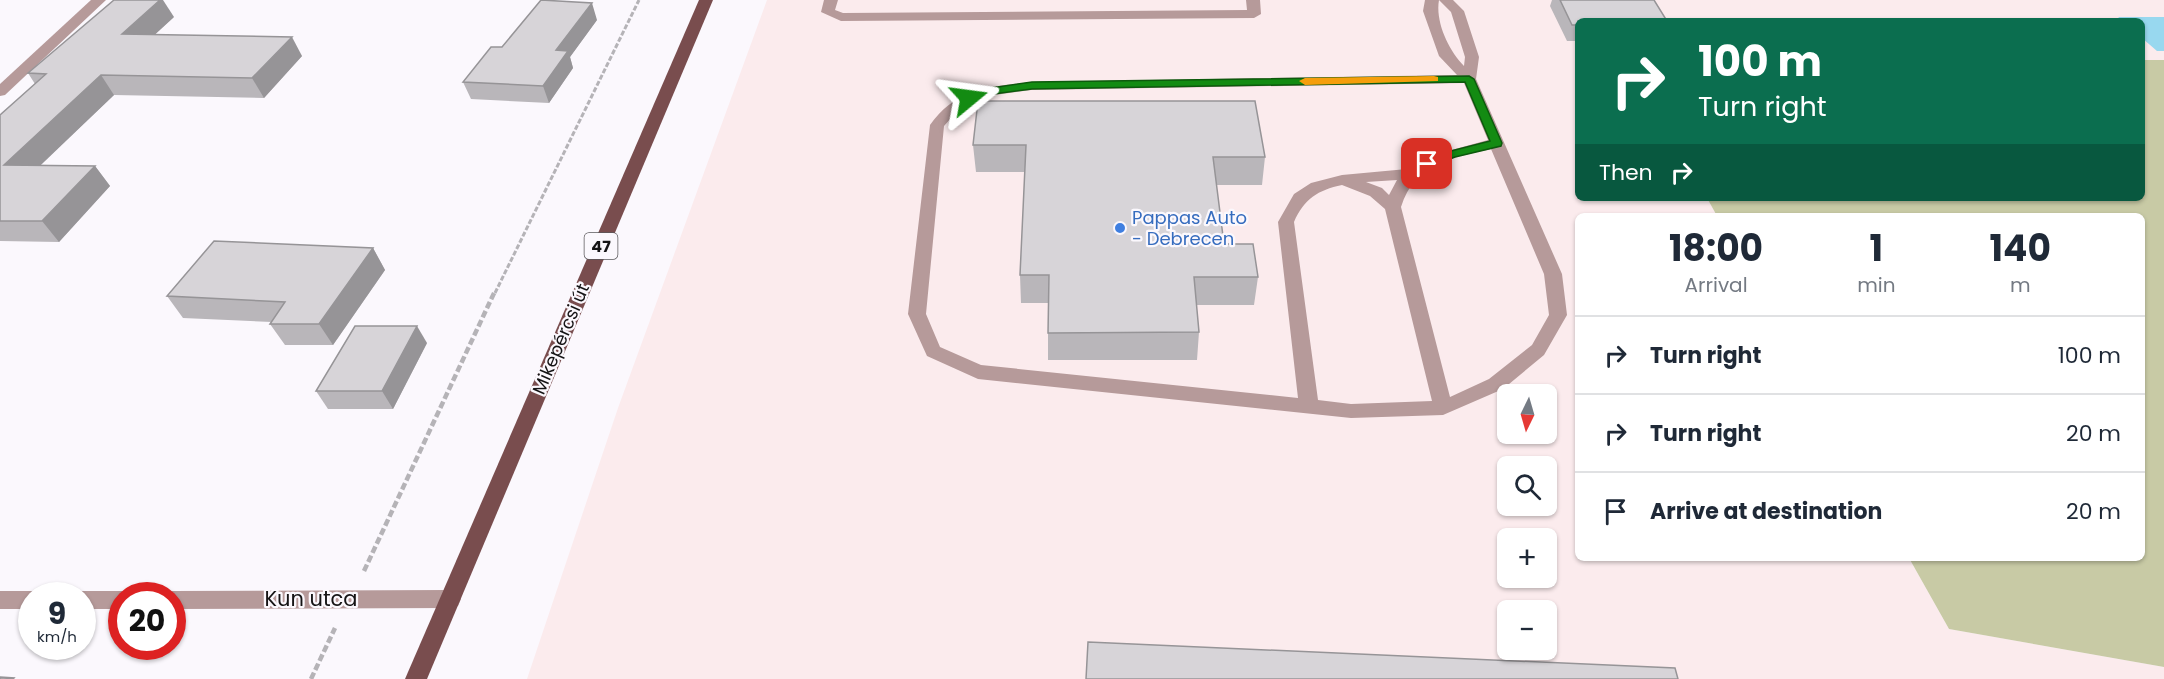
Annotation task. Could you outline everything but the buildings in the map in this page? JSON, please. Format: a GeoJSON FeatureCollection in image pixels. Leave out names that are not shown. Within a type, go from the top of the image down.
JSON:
{"type":"FeatureCollection","features":[{"type":"Feature","properties":{"kind":"main road","name":"Mikepércsi út"},"geometry":{"type":"LineString","coordinates":[[417,679],[706,0]]}},
{"type":"Feature","properties":{"kind":"street"},"geometry":{"type":"LineString","coordinates":[[0,92],[99,0]]}},
{"type":"Feature","properties":{"kind":"street"},"geometry":{"type":"LineString","coordinates":[[831,0],[828,12],[841,17],[1254,14],[1252,0]]}},
{"type":"Feature","properties":{"kind":"street"},"geometry":{"type":"LineString","coordinates":[[909,17],[912,0]]}},
{"type":"Feature","properties":{"kind":"street"},"geometry":{"type":"LineString","coordinates":[[1432,0],[1430,11],[1446,56],[1469,79],[1553,274],[1558,315],[1538,350],[1496,384],[1443,408],[1351,411],[978,372],[933,351],[917,314],[937,125],[955,105],[984,92],[1032,86],[1469,79]]}},
{"type":"Feature","properties":{"kind":"street"},"geometry":{"type":"LineString","coordinates":[[1446,0],[1457,11],[1472,57],[1469,79]]}},
{"type":"Feature","properties":{"kind":"street"},"geometry":{"type":"LineString","coordinates":[[1443,408],[1393,207],[1400,187],[1412,174],[1427,164],[1452,154],[1497,143]]}},
{"type":"Feature","properties":{"kind":"street"},"geometry":{"type":"LineString","coordinates":[[1309,407],[1286,222],[1293,207],[1307,191],[1327,184],[1412,174]]}},
{"type":"Feature","properties":{"kind":"street"},"geometry":{"type":"LineString","coordinates":[[1348,181],[1376,192],[1393,207]]}},
{"type":"Feature","properties":{"kind":"street","name":"Kun utca"},"geometry":{"type":"LineString","coordinates":[[186,600],[450,599]]}},
{"type":"Feature","properties":{"kind":"street"},"geometry":{"type":"LineString","coordinates":[[0,600],[18,600]]}},
{"type":"Feature","properties":{"kind":"path"},"geometry":{"type":"LineString","coordinates":[[311,679],[536,205],[639,0]]}},
{"type":"Feature","properties":{"kind":"shaded area"},"geometry":{"type":"Polygon","coordinates":[[[767,0],[2164,0],[2164,60],[2145,60],[2145,18],[1575,18],[1575,201],[1709,201],[1715,213],[1575,213],[1575,561],[1911,561],[1949,629],[2164,667],[2164,679],[527,679],[618,408],[767,0]]]}},
{"type":"Feature","properties":{"kind":"green space"},"geometry":{"type":"Polygon","coordinates":[[[2145,60],[2164,60],[2164,667],[1949,629],[1911,561],[2145,561],[2145,213],[1715,213],[1709,201],[2145,201],[2145,60]]]}},
{"type":"Feature","properties":{"kind":"water"},"geometry":{"type":"Polygon","coordinates":[[[2164,17],[2164,51],[2157,51],[2145,41],[2145,18],[2119,18],[2164,17]]]}},
{"type":"Feature","properties":{"kind":"slow traffic"},"geometry":{"type":"LineString","coordinates":[[1305,81],[1434,79]]}},
{"type":"Feature","properties":{"kind":"place","name":"Pappas Auto - Debrecen"},"geometry":{"type":"Point","coordinates":[1120,228]}},
{"type":"Feature","properties":{"kind":"route"},"geometry":{"type":"LineString","coordinates":[[969,98],[984,92],[1032,86],[1469,79],[1497,143],[1452,154],[1427,164]]}}]}
